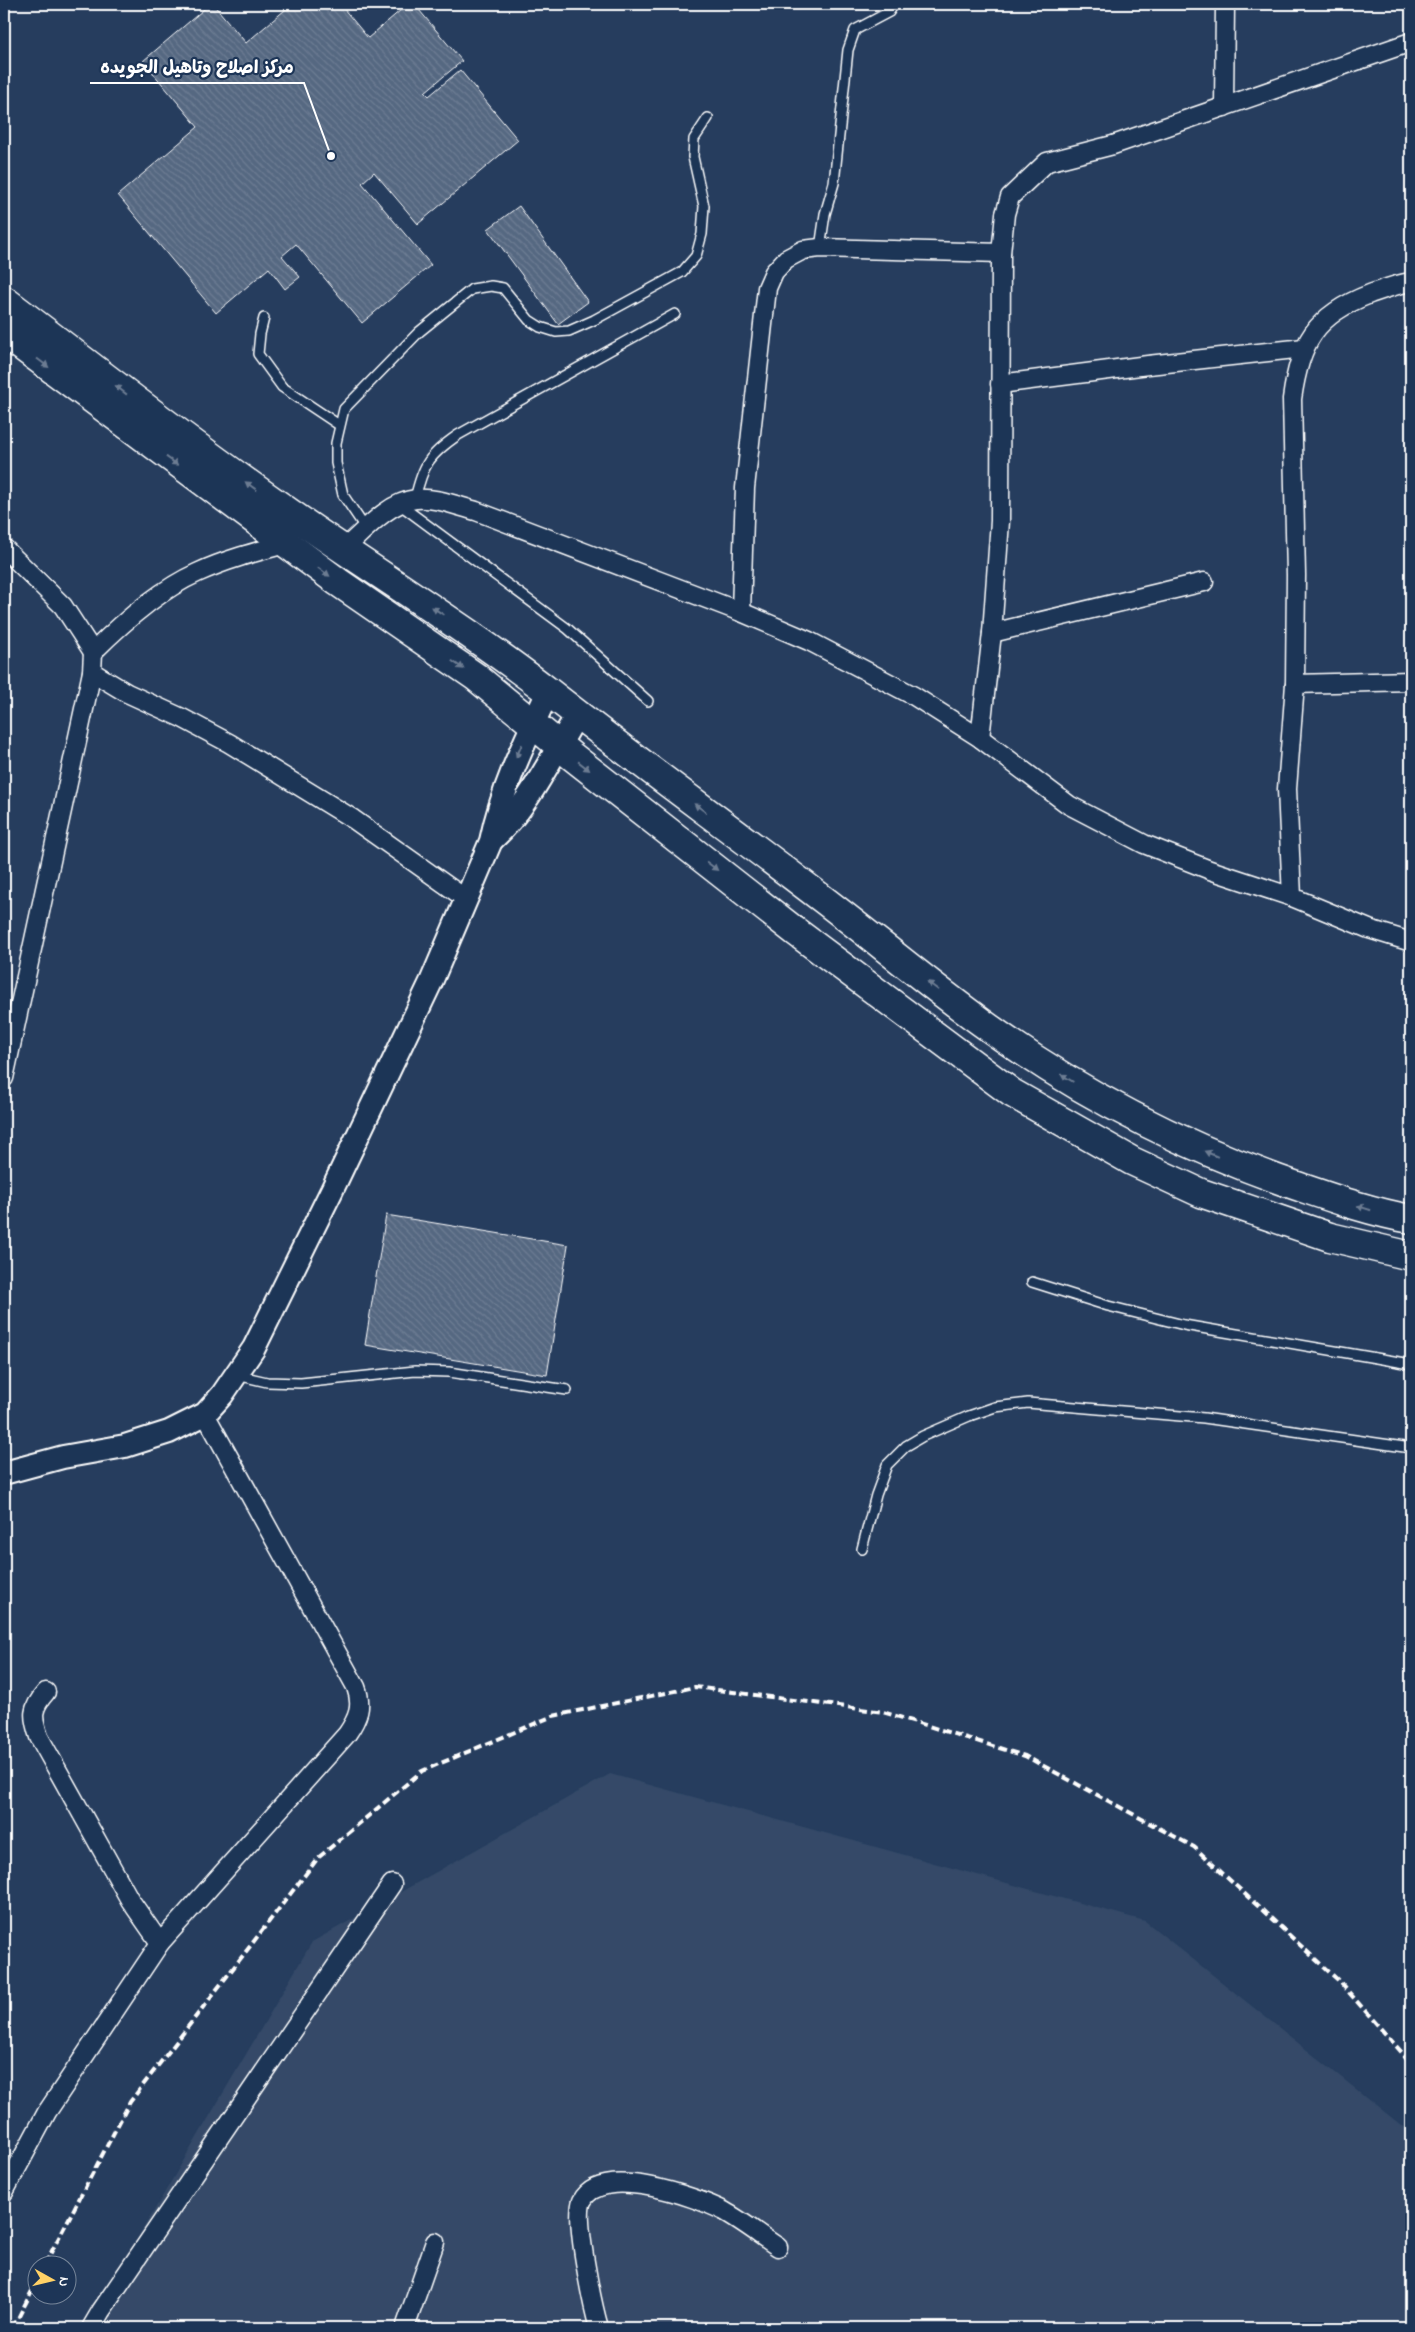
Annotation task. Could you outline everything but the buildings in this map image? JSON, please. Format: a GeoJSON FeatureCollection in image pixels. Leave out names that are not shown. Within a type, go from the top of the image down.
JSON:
{"type":"FeatureCollection","features":[{"type":"Feature","properties":{"kind":"highway"},"geometry":{"type":"LineString","coordinates":[[4,300],[168,426],[344,549],[447,617],[776,863],[985,1026],[1122,1112],[1179,1140],[1238,1166],[1377,1213],[1411,1219]]}},
{"type":"Feature","properties":{"kind":"highway"},"geometry":{"type":"LineString","coordinates":[[4,333],[285,544],[476,677],[558,745],[795,931],[1012,1093],[1132,1161],[1201,1193],[1330,1237],[1411,1256]]}},
{"type":"Feature","properties":{"kind":"street"},"geometry":{"type":"LineString","coordinates":[[1224,107],[1225,4]]}},
{"type":"Feature","properties":{"kind":"street"},"geometry":{"type":"LineString","coordinates":[[980,738],[992,633],[1000,521],[1001,253],[1005,214],[1010,197],[1047,162],[1113,145],[1411,42]]}},
{"type":"Feature","properties":{"kind":"street"},"geometry":{"type":"LineString","coordinates":[[741,612],[745,488],[767,288],[774,272],[786,259],[803,250],[820,248],[1001,253]]}},
{"type":"Feature","properties":{"kind":"street"},"geometry":{"type":"LineString","coordinates":[[1292,897],[1287,789],[1295,684],[1296,575],[1292,399],[1296,373],[1304,348],[1326,318],[1347,303],[1398,284],[1411,282]]}},
{"type":"Feature","properties":{"kind":"street"},"geometry":{"type":"LineString","coordinates":[[1000,384],[1304,348]]}},
{"type":"Feature","properties":{"kind":"street"},"geometry":{"type":"LineString","coordinates":[[344,549],[366,530],[407,502],[435,500],[476,511],[741,612],[809,641],[914,696],[980,738],[1069,805],[1100,823],[1144,844],[1210,870],[1292,897],[1369,929],[1411,942]]}},
{"type":"Feature","properties":{"kind":"street"},"geometry":{"type":"LineString","coordinates":[[93,652],[126,619],[195,574],[236,558],[285,544]]}},
{"type":"Feature","properties":{"kind":"street"},"geometry":{"type":"LineString","coordinates":[[4,548],[63,606],[93,652],[92,672],[4,1078]]}},
{"type":"Feature","properties":{"kind":"street"},"geometry":{"type":"LineString","coordinates":[[992,633],[1204,582]]}},
{"type":"Feature","properties":{"kind":"street"},"geometry":{"type":"LineString","coordinates":[[92,672],[127,693],[182,718],[229,743],[353,819],[466,899]]}},
{"type":"Feature","properties":{"kind":"street"},"geometry":{"type":"LineString","coordinates":[[1295,684],[1411,681]]}},
{"type":"Feature","properties":{"kind":"street"},"geometry":{"type":"LineString","coordinates":[[4,1473],[63,1457],[141,1441],[169,1432],[205,1414],[237,1375],[254,1348],[332,1190],[431,982],[491,841],[512,769],[548,692]]}},
{"type":"Feature","properties":{"kind":"street"},"geometry":{"type":"LineString","coordinates":[[491,841],[503,830],[518,810],[577,715]]}},
{"type":"Feature","properties":{"kind":"street"},"geometry":{"type":"LineString","coordinates":[[4,2192],[47,2112],[160,1944],[347,1734],[356,1721],[360,1705],[356,1687],[205,1414]]}},
{"type":"Feature","properties":{"kind":"street"},"geometry":{"type":"LineString","coordinates":[[46,1692],[35,1705],[34,1720],[39,1737],[130,1900],[160,1944]]}},
{"type":"Feature","properties":{"kind":"street"},"geometry":{"type":"LineString","coordinates":[[91,2328],[392,1884]]}},
{"type":"Feature","properties":{"kind":"street"},"geometry":{"type":"LineString","coordinates":[[599,2328],[590,2296],[580,2219],[582,2201],[595,2188],[614,2183],[640,2184],[676,2193],[724,2211],[778,2247]]}},
{"type":"Feature","properties":{"kind":"street"},"geometry":{"type":"LineString","coordinates":[[405,2328],[435,2242]]}},
{"type":"Feature","properties":{"kind":"lane"},"geometry":{"type":"LineString","coordinates":[[820,248],[825,214],[836,165],[848,50],[855,30],[889,12],[894,4]]}},
{"type":"Feature","properties":{"kind":"lane"},"geometry":{"type":"LineString","coordinates":[[366,530],[343,495],[336,463],[339,425],[344,409],[412,339],[472,289],[491,286],[504,288],[529,320],[540,328],[556,332],[569,331],[594,320],[682,272],[696,256],[702,234],[704,206],[693,157],[694,139],[708,118]]}},
{"type":"Feature","properties":{"kind":"lane"},"geometry":{"type":"LineString","coordinates":[[648,701],[568,629],[407,502],[421,473],[436,450],[458,435],[675,314]]}},
{"type":"Feature","properties":{"kind":"lane"},"geometry":{"type":"LineString","coordinates":[[264,318],[258,354],[282,387],[339,425]]}},
{"type":"Feature","properties":{"kind":"lane"},"geometry":{"type":"LineString","coordinates":[[1032,1282],[1108,1306],[1184,1325],[1411,1364]]}},
{"type":"Feature","properties":{"kind":"lane"},"geometry":{"type":"LineString","coordinates":[[237,1375],[267,1382],[301,1383],[415,1371],[449,1372],[567,1390]]}},
{"type":"Feature","properties":{"kind":"lane"},"geometry":{"type":"LineString","coordinates":[[862,1549],[876,1495],[888,1465],[906,1446],[923,1436],[994,1407],[1028,1402],[1204,1418],[1411,1448]]}},
{"type":"Feature","properties":{"kind":"shaded area"},"geometry":{"type":"Polygon","coordinates":[[[610,1774],[1145,1921],[1411,2133],[1411,2328],[85,2328],[312,1942],[610,1774]]]}},
{"type":"Feature","properties":{"kind":"railway"},"geometry":{"type":"LineString","coordinates":[[50,2254],[130,2102],[318,1858],[422,1771],[553,1716],[695,1687],[883,1712],[1025,1756],[1194,1847],[1339,1981],[1411,2063]]}},
{"type":"Feature","properties":{"kind":"railway"},"geometry":{"type":"LineString","coordinates":[[13,2328],[28,2299]]}},
{"type":"Feature","properties":{"kind":"place","name":"مركز اصلاح وتاهيل الجويده"},"geometry":{"type":"Point","coordinates":[331,156]}}]}
